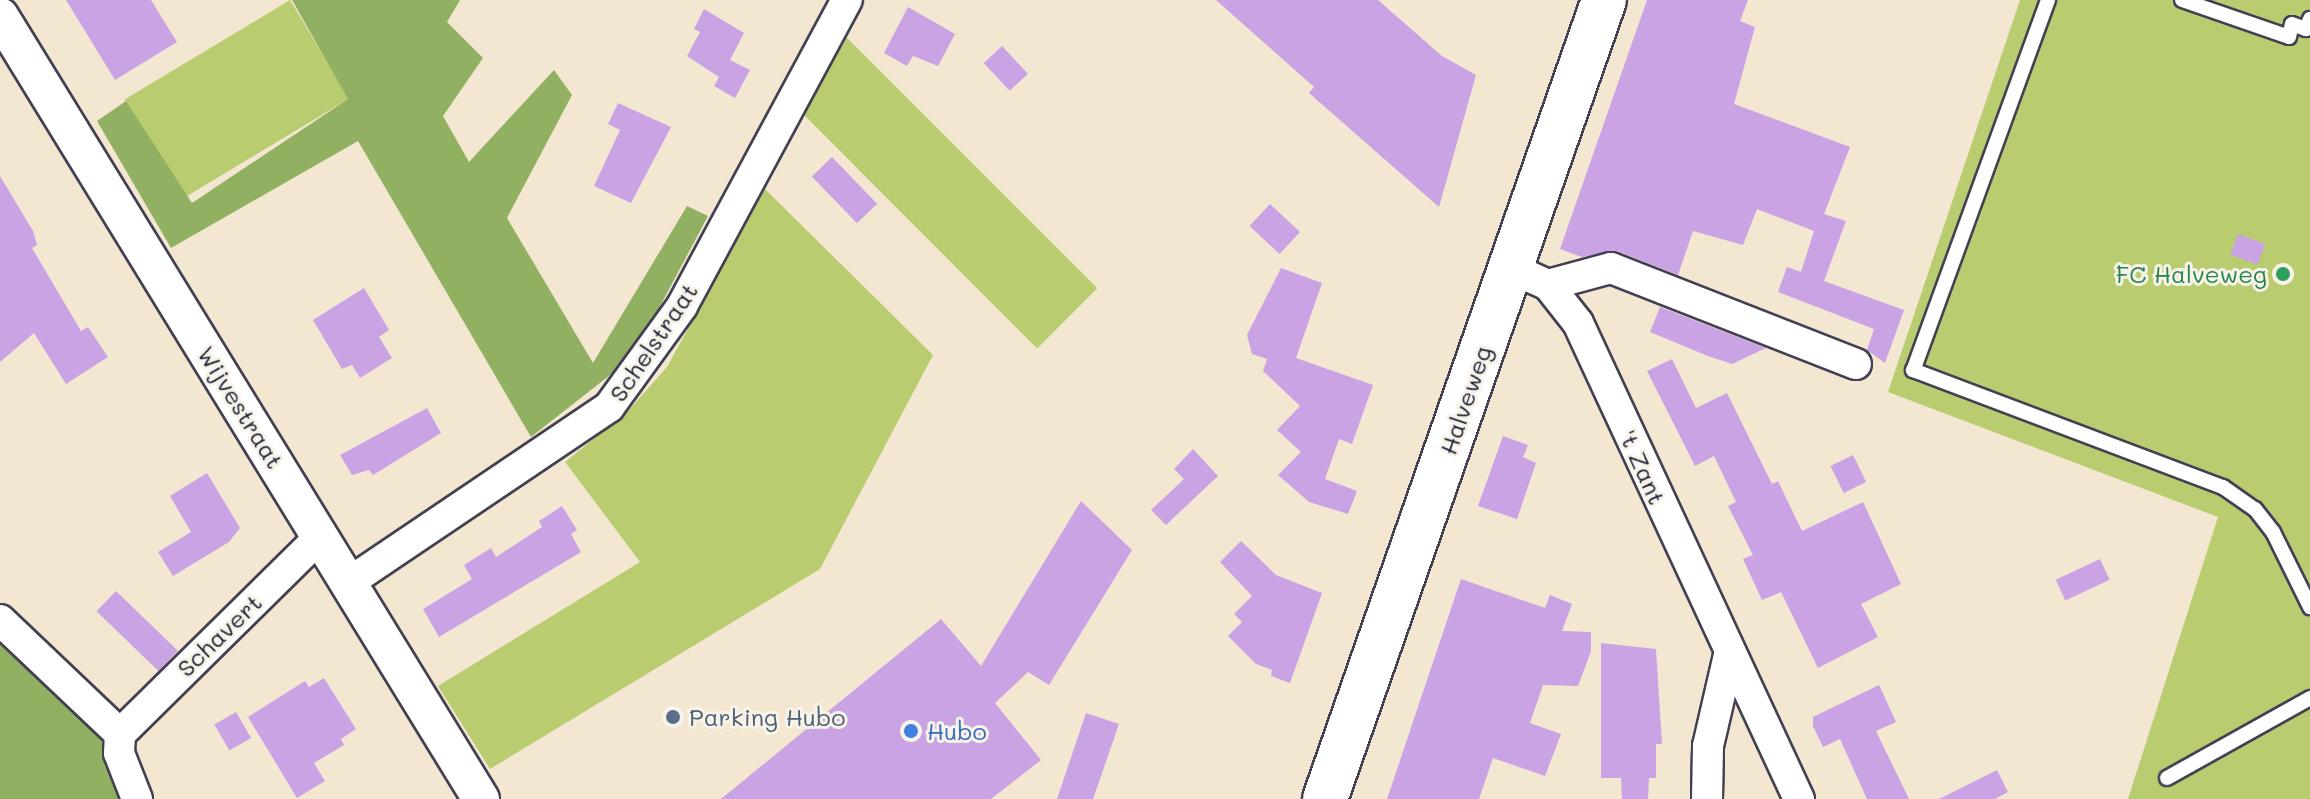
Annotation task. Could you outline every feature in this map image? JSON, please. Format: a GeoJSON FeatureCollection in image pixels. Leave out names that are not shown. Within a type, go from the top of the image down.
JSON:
{"type":"FeatureCollection","features":[{"type":"Feature","properties":{"kind":"main road","name":"Halveweg"},"geometry":{"type":"LineString","coordinates":[[1325,799],[1529,277],[1604,0]]}},
{"type":"Feature","properties":{"kind":"street","name":"Schelstraat"},"geometry":{"type":"LineString","coordinates":[[348,583],[609,407],[682,306],[847,0]]}},
{"type":"Feature","properties":{"kind":"street","name":"Wijvestraat"},"geometry":{"type":"LineString","coordinates":[[0,16],[481,799]]}},
{"type":"Feature","properties":{"kind":"street"},"geometry":{"type":"LineString","coordinates":[[1529,277],[1611,268],[1856,364]]}},
{"type":"Feature","properties":{"kind":"street","name":"'t Zant"},"geometry":{"type":"LineString","coordinates":[[1529,277],[1578,323],[1729,655],[1799,799]]}},
{"type":"Feature","properties":{"kind":"street","name":"Schavert"},"geometry":{"type":"LineString","coordinates":[[120,734],[320,537]]}},
{"type":"Feature","properties":{"kind":"street"},"geometry":{"type":"LineString","coordinates":[[0,620],[120,734],[119,753],[137,799]]}},
{"type":"Feature","properties":{"kind":"street"},"geometry":{"type":"LineString","coordinates":[[1707,799],[1708,746],[1729,655]]}},
{"type":"Feature","properties":{"kind":"lane"},"geometry":{"type":"LineString","coordinates":[[2048,0],[1913,370],[2223,487],[2255,509],[2273,532],[2310,607]]}},
{"type":"Feature","properties":{"kind":"lane"},"geometry":{"type":"LineString","coordinates":[[2182,0],[2289,37],[2292,24],[2306,29],[2310,19]]}},
{"type":"Feature","properties":{"kind":"lane"},"geometry":{"type":"LineString","coordinates":[[2167,778],[2310,698]]}},
{"type":"Feature","properties":{"kind":"green space"},"geometry":{"type":"Polygon","coordinates":[[[290,0],[349,99],[184,198],[125,99],[290,0]]]}},
{"type":"Feature","properties":{"kind":"green space"},"geometry":{"type":"Polygon","coordinates":[[[292,0],[460,0],[447,22],[483,58],[443,116],[469,162],[554,70],[572,95],[507,218],[593,363],[687,206],[708,216],[633,357],[531,437],[358,141],[171,248],[97,121],[126,101],[192,203],[348,99],[292,0]]]}},
{"type":"Feature","properties":{"kind":"green space"},"geometry":{"type":"Polygon","coordinates":[[[2020,0],[2310,0],[2310,799],[2128,799],[2218,517],[1888,392],[2020,0]]]}},
{"type":"Feature","properties":{"kind":"green space"},"geometry":{"type":"Polygon","coordinates":[[[847,38],[1097,288],[1037,348],[787,98],[847,38]]]}},
{"type":"Feature","properties":{"kind":"green space"},"geometry":{"type":"Polygon","coordinates":[[[765,189],[933,355],[820,569],[490,769],[438,686],[640,562],[565,462],[628,411],[667,367],[765,189]]]}},
{"type":"Feature","properties":{"kind":"green space"},"geometry":{"type":"Polygon","coordinates":[[[0,640],[88,717],[106,749],[122,799],[0,799],[0,640]]]}},
{"type":"Feature","properties":{"kind":"building"},"geometry":{"type":"Polygon","coordinates":[[[66,0],[151,0],[177,42],[115,80],[66,0]]]}},
{"type":"Feature","properties":{"kind":"building"},"geometry":{"type":"Polygon","coordinates":[[[1216,0],[1378,0],[1442,56],[1476,75],[1439,207],[1309,93],[1314,87],[1216,0]]]}},
{"type":"Feature","properties":{"kind":"building"},"geometry":{"type":"Polygon","coordinates":[[[1647,0],[1748,0],[1740,21],[1755,27],[1734,104],[1850,147],[1824,214],[1846,221],[1824,281],[1904,310],[1885,363],[1867,350],[1874,329],[1778,292],[1787,267],[1801,272],[1814,231],[1757,209],[1743,245],[1693,231],[1678,275],[1617,251],[1582,257],[1560,249],[1647,0]]]}},
{"type":"Feature","properties":{"kind":"building"},"geometry":{"type":"Polygon","coordinates":[[[908,7],[955,34],[938,66],[913,56],[907,66],[884,53],[908,7]]]}},
{"type":"Feature","properties":{"kind":"building"},"geometry":{"type":"Polygon","coordinates":[[[704,9],[744,33],[730,60],[750,70],[735,98],[714,86],[719,77],[687,56],[700,32],[694,29],[704,9]]]}},
{"type":"Feature","properties":{"kind":"building"},"geometry":{"type":"Polygon","coordinates":[[[1002,46],[1028,74],[1010,91],[984,63],[1002,46]]]}},
{"type":"Feature","properties":{"kind":"building"},"geometry":{"type":"Polygon","coordinates":[[[618,103],[671,127],[631,203],[594,186],[620,130],[608,124],[618,103]]]}},
{"type":"Feature","properties":{"kind":"building"},"geometry":{"type":"Polygon","coordinates":[[[832,157],[877,204],[857,223],[812,176],[832,157]]]}},
{"type":"Feature","properties":{"kind":"building"},"geometry":{"type":"Polygon","coordinates":[[[0,176],[33,231],[37,245],[32,248],[81,331],[88,327],[108,357],[66,384],[34,333],[0,362],[0,176]]]}},
{"type":"Feature","properties":{"kind":"building"},"geometry":{"type":"Polygon","coordinates":[[[1270,204],[1300,232],[1280,254],[1250,226],[1270,204]]]}},
{"type":"Feature","properties":{"kind":"building"},"geometry":{"type":"Polygon","coordinates":[[[2238,234],[2265,244],[2258,265],[2230,255],[2238,234]]]}},
{"type":"Feature","properties":{"kind":"building"},"geometry":{"type":"Polygon","coordinates":[[[1281,268],[1322,283],[1296,358],[1373,385],[1352,444],[1339,439],[1325,479],[1357,491],[1348,514],[1309,502],[1278,475],[1301,452],[1277,430],[1300,406],[1263,371],[1267,359],[1252,354],[1247,335],[1281,268]]]}},
{"type":"Feature","properties":{"kind":"building"},"geometry":{"type":"Polygon","coordinates":[[[364,288],[389,330],[379,337],[392,358],[360,378],[352,365],[342,369],[313,320],[364,288]]]}},
{"type":"Feature","properties":{"kind":"building"},"geometry":{"type":"Polygon","coordinates":[[[1660,307],[1766,348],[1732,364],[1708,356],[1650,332],[1660,307]]]}},
{"type":"Feature","properties":{"kind":"building"},"geometry":{"type":"Polygon","coordinates":[[[1672,359],[1696,408],[1727,393],[1772,484],[1778,481],[1802,531],[1863,502],[1901,584],[1861,604],[1878,637],[1818,668],[1781,592],[1762,600],[1743,559],[1753,555],[1728,506],[1736,502],[1714,456],[1695,466],[1647,371],[1672,359]]]}},
{"type":"Feature","properties":{"kind":"building"},"geometry":{"type":"Polygon","coordinates":[[[427,408],[441,433],[373,475],[369,470],[352,475],[340,455],[427,408]]]}},
{"type":"Feature","properties":{"kind":"building"},"geometry":{"type":"Polygon","coordinates":[[[1503,436],[1528,445],[1523,457],[1536,463],[1517,519],[1478,506],[1503,436]]]}},
{"type":"Feature","properties":{"kind":"building"},"geometry":{"type":"Polygon","coordinates":[[[1193,449],[1218,476],[1166,525],[1151,510],[1184,479],[1174,469],[1193,449]]]}},
{"type":"Feature","properties":{"kind":"building"},"geometry":{"type":"Polygon","coordinates":[[[1853,455],[1866,482],[1844,493],[1831,466],[1853,455]]]}},
{"type":"Feature","properties":{"kind":"building"},"geometry":{"type":"Polygon","coordinates":[[[207,473],[240,528],[229,542],[173,576],[158,552],[191,532],[170,496],[207,473]]]}},
{"type":"Feature","properties":{"kind":"building","name":"Hubo"},"geometry":{"type":"Polygon","coordinates":[[[1081,501],[1132,550],[1049,685],[1028,672],[995,703],[1041,760],[991,799],[721,799],[941,619],[981,666],[1081,501]]]}},
{"type":"Feature","properties":{"kind":"building"},"geometry":{"type":"Polygon","coordinates":[[[562,506],[577,530],[571,534],[581,552],[439,637],[423,609],[472,579],[464,565],[491,548],[496,557],[542,527],[539,521],[562,506]]]}},
{"type":"Feature","properties":{"kind":"building"},"geometry":{"type":"Polygon","coordinates":[[[1241,541],[1276,575],[1322,593],[1290,683],[1271,676],[1272,670],[1256,664],[1228,636],[1242,622],[1234,614],[1252,596],[1220,562],[1241,541]]]}},
{"type":"Feature","properties":{"kind":"building"},"geometry":{"type":"Polygon","coordinates":[[[2100,559],[2110,580],[2065,601],[2056,580],[2100,559]]]}},
{"type":"Feature","properties":{"kind":"building"},"geometry":{"type":"Polygon","coordinates":[[[1461,579],[1545,608],[1550,595],[1572,604],[1562,631],[1591,632],[1591,651],[1578,686],[1543,685],[1530,723],[1561,734],[1545,776],[1493,758],[1479,799],[1387,799],[1461,579]]]}},
{"type":"Feature","properties":{"kind":"building"},"geometry":{"type":"Polygon","coordinates":[[[116,591],[178,651],[158,671],[97,611],[116,591]]]}},
{"type":"Feature","properties":{"kind":"building"},"geometry":{"type":"Polygon","coordinates":[[[1601,643],[1656,649],[1662,744],[1656,744],[1656,778],[1649,778],[1648,799],[1622,799],[1621,778],[1601,778],[1601,643]]]}},
{"type":"Feature","properties":{"kind":"building"},"geometry":{"type":"Polygon","coordinates":[[[324,678],[356,729],[341,739],[344,745],[314,763],[325,781],[297,798],[248,717],[305,681],[309,687],[324,678]]]}},
{"type":"Feature","properties":{"kind":"building"},"geometry":{"type":"Polygon","coordinates":[[[1879,685],[1896,722],[1876,731],[1909,799],[1867,799],[1840,739],[1823,747],[1813,726],[1813,717],[1879,685]]]}},
{"type":"Feature","properties":{"kind":"building"},"geometry":{"type":"Polygon","coordinates":[[[236,712],[251,738],[229,750],[214,724],[236,712]]]}},
{"type":"Feature","properties":{"kind":"building"},"geometry":{"type":"Polygon","coordinates":[[[1086,713],[1119,724],[1093,799],[1057,799],[1086,713]]]}},
{"type":"Feature","properties":{"kind":"building"},"geometry":{"type":"Polygon","coordinates":[[[1997,770],[2008,792],[1995,799],[1939,799],[1997,770]]]}},
{"type":"Feature","properties":{"kind":"place","name":"FC Halveweg"},"geometry":{"type":"Point","coordinates":[2283,274]}},
{"type":"Feature","properties":{"kind":"place","name":"Parking Hubo"},"geometry":{"type":"Point","coordinates":[673,717]}},
{"type":"Feature","properties":{"kind":"place","name":"Hubo"},"geometry":{"type":"Point","coordinates":[911,731]}}]}
